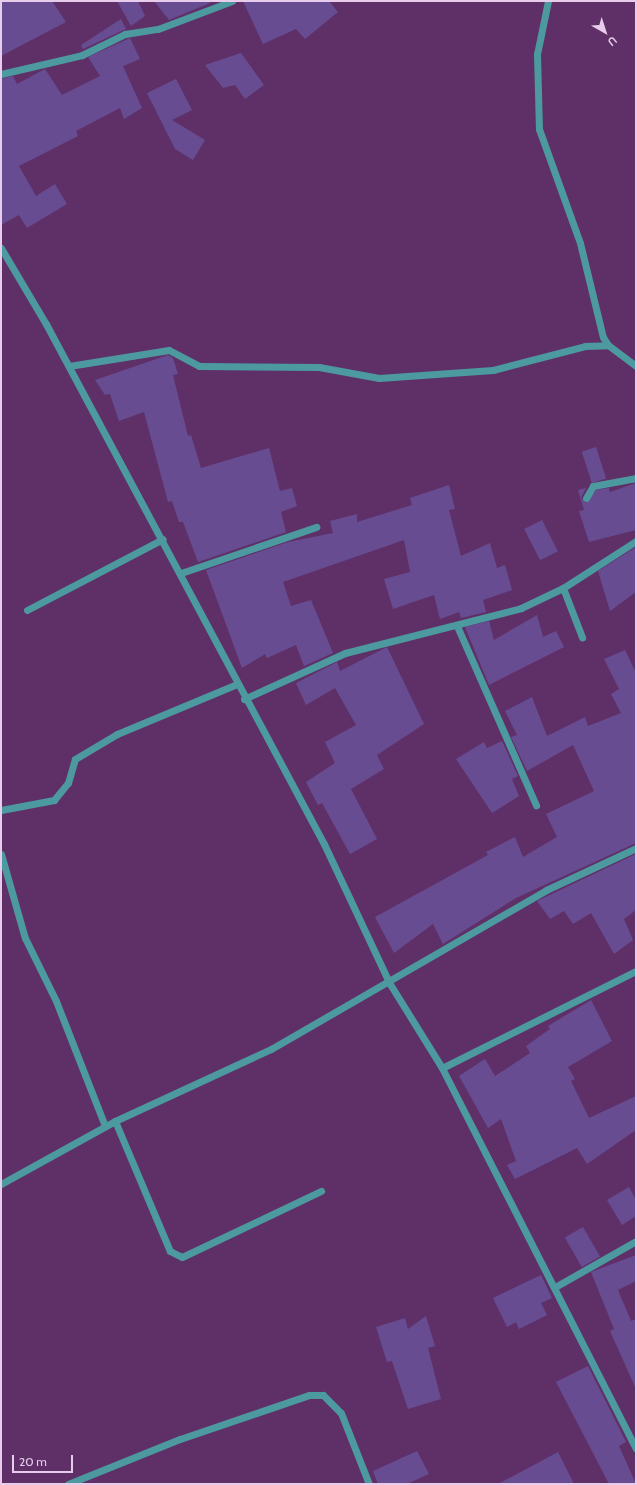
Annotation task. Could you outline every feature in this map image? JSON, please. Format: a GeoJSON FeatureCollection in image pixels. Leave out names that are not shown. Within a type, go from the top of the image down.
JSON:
{"type":"FeatureCollection","features":[{"type":"Feature","properties":{"kind":"street"},"geometry":{"type":"LineString","coordinates":[[1,74],[82,55],[125,34],[158,29],[232,1]]}},
{"type":"Feature","properties":{"kind":"street"},"geometry":{"type":"LineString","coordinates":[[548,1],[537,54],[539,129],[578,236],[608,345],[636,366]]}},
{"type":"Feature","properties":{"kind":"street"},"geometry":{"type":"LineString","coordinates":[[1,248],[69,366],[181,573],[244,699],[324,844],[390,984],[442,1068],[636,1448]]}},
{"type":"Feature","properties":{"kind":"street"},"geometry":{"type":"LineString","coordinates":[[69,366],[169,350],[199,366],[320,367],[379,378],[493,370],[585,346],[608,345]]}},
{"type":"Feature","properties":{"kind":"street"},"geometry":{"type":"LineString","coordinates":[[586,498],[593,486],[636,478]]}},
{"type":"Feature","properties":{"kind":"street"},"geometry":{"type":"LineString","coordinates":[[181,573],[316,528]]}},
{"type":"Feature","properties":{"kind":"street"},"geometry":{"type":"LineString","coordinates":[[26,610],[162,539]]}},
{"type":"Feature","properties":{"kind":"street"},"geometry":{"type":"LineString","coordinates":[[244,699],[345,653],[457,626],[520,608],[563,588],[636,541]]}},
{"type":"Feature","properties":{"kind":"street"},"geometry":{"type":"LineString","coordinates":[[563,588],[582,637]]}},
{"type":"Feature","properties":{"kind":"street"},"geometry":{"type":"LineString","coordinates":[[457,626],[536,805]]}},
{"type":"Feature","properties":{"kind":"street"},"geometry":{"type":"LineString","coordinates":[[1,810],[54,800],[68,783],[75,759],[116,734],[237,684]]}},
{"type":"Feature","properties":{"kind":"street"},"geometry":{"type":"LineString","coordinates":[[1,1184],[115,1121],[271,1049],[390,984],[546,890],[636,848]]}},
{"type":"Feature","properties":{"kind":"street"},"geometry":{"type":"LineString","coordinates":[[1,854],[25,938],[56,1001],[105,1126]]}},
{"type":"Feature","properties":{"kind":"street"},"geometry":{"type":"LineString","coordinates":[[442,1068],[636,971]]}},
{"type":"Feature","properties":{"kind":"street"},"geometry":{"type":"LineString","coordinates":[[115,1121],[170,1251],[182,1257],[321,1191]]}},
{"type":"Feature","properties":{"kind":"street"},"geometry":{"type":"LineString","coordinates":[[555,1287],[636,1241]]}},
{"type":"Feature","properties":{"kind":"street"},"geometry":{"type":"LineString","coordinates":[[68,1484],[187,1436],[309,1395],[323,1395],[341,1413],[369,1484]]}},
{"type":"Feature","properties":{"kind":"building"},"geometry":{"type":"Polygon","coordinates":[[[1,1],[52,1],[66,22],[1,56],[1,1]]]}},
{"type":"Feature","properties":{"kind":"building"},"geometry":{"type":"Polygon","coordinates":[[[117,1],[138,1],[145,16],[131,26],[117,1]]]}},
{"type":"Feature","properties":{"kind":"building"},"geometry":{"type":"Polygon","coordinates":[[[154,1],[210,1],[210,3],[169,20],[154,1]]]}},
{"type":"Feature","properties":{"kind":"building"},"geometry":{"type":"Polygon","coordinates":[[[243,1],[329,1],[338,12],[305,39],[296,29],[263,44],[243,1]]]}},
{"type":"Feature","properties":{"kind":"building"},"geometry":{"type":"Polygon","coordinates":[[[121,19],[126,29],[83,49],[81,45],[121,19]]]}},
{"type":"Feature","properties":{"kind":"building"},"geometry":{"type":"Polygon","coordinates":[[[130,38],[140,59],[123,66],[142,108],[124,119],[120,108],[76,131],[78,136],[19,166],[36,196],[55,184],[67,204],[27,228],[19,215],[1,225],[1,79],[13,76],[17,84],[45,69],[62,95],[100,76],[88,57],[130,38]]]}},
{"type":"Feature","properties":{"kind":"building"},"geometry":{"type":"Polygon","coordinates":[[[241,53],[264,85],[245,99],[235,85],[223,88],[205,65],[241,53]]]}},
{"type":"Feature","properties":{"kind":"building"},"geometry":{"type":"Polygon","coordinates":[[[176,79],[192,110],[172,120],[205,140],[193,160],[175,149],[147,93],[176,79]]]}},
{"type":"Feature","properties":{"kind":"building"},"geometry":{"type":"Polygon","coordinates":[[[168,355],[173,358],[178,374],[173,375],[188,436],[191,435],[201,468],[269,448],[280,491],[292,488],[297,506],[281,512],[286,532],[198,562],[183,522],[179,522],[172,501],[168,502],[144,412],[119,421],[110,394],[105,395],[95,380],[168,355]]]}},
{"type":"Feature","properties":{"kind":"building"},"geometry":{"type":"Polygon","coordinates":[[[596,447],[606,478],[592,483],[582,452],[596,447]]]}},
{"type":"Feature","properties":{"kind":"building"},"geometry":{"type":"Polygon","coordinates":[[[636,483],[636,530],[589,542],[579,511],[584,510],[578,490],[586,488],[581,498],[586,503],[596,490],[609,488],[610,492],[636,483]]]}},
{"type":"Feature","properties":{"kind":"building"},"geometry":{"type":"Polygon","coordinates":[[[449,485],[455,509],[449,510],[461,556],[490,543],[497,568],[505,565],[512,590],[483,600],[486,612],[461,618],[459,612],[440,619],[434,595],[393,609],[384,579],[410,572],[404,540],[283,582],[291,606],[311,600],[333,653],[304,666],[296,645],[267,658],[265,654],[242,668],[206,570],[288,542],[333,533],[330,521],[357,514],[357,522],[412,505],[410,498],[449,485]]]}},
{"type":"Feature","properties":{"kind":"building"},"geometry":{"type":"Polygon","coordinates":[[[542,520],[558,551],[540,560],[524,529],[542,520]]]}},
{"type":"Feature","properties":{"kind":"building"},"geometry":{"type":"Polygon","coordinates":[[[636,547],[636,592],[610,611],[598,571],[636,547]]]}},
{"type":"Feature","properties":{"kind":"building"},"geometry":{"type":"Polygon","coordinates":[[[537,615],[543,637],[556,631],[564,647],[489,685],[465,627],[489,621],[494,640],[537,615]]]}},
{"type":"Feature","properties":{"kind":"building"},"geometry":{"type":"Polygon","coordinates":[[[387,647],[424,724],[377,755],[384,769],[351,789],[377,839],[350,854],[322,803],[318,805],[306,782],[335,763],[325,742],[356,725],[335,688],[306,705],[296,683],[337,662],[340,671],[387,647]]]}},
{"type":"Feature","properties":{"kind":"building"},"geometry":{"type":"Polygon","coordinates":[[[625,650],[636,673],[636,843],[516,898],[443,944],[433,924],[394,953],[375,917],[488,855],[486,852],[515,837],[523,857],[557,837],[546,814],[594,791],[573,745],[527,771],[511,737],[517,735],[505,711],[532,697],[547,736],[585,717],[588,726],[621,713],[611,694],[619,689],[604,659],[625,650]]]}},
{"type":"Feature","properties":{"kind":"building"},"geometry":{"type":"Polygon","coordinates":[[[502,741],[518,776],[512,779],[519,796],[492,813],[456,759],[484,742],[487,748],[502,741]]]}},
{"type":"Feature","properties":{"kind":"building"},"geometry":{"type":"Polygon","coordinates":[[[636,854],[636,910],[624,919],[633,940],[614,954],[591,913],[573,924],[564,911],[550,919],[537,901],[636,854]]]}},
{"type":"Feature","properties":{"kind":"building"},"geometry":{"type":"Polygon","coordinates":[[[591,1000],[612,1041],[568,1067],[575,1079],[571,1081],[589,1118],[636,1096],[636,1130],[587,1164],[577,1148],[515,1179],[507,1165],[516,1161],[501,1119],[488,1128],[459,1076],[485,1059],[495,1076],[530,1053],[526,1046],[550,1029],[548,1026],[591,1000]]]}},
{"type":"Feature","properties":{"kind":"building"},"geometry":{"type":"Polygon","coordinates":[[[629,1187],[636,1200],[636,1216],[622,1225],[607,1200],[629,1187]]]}},
{"type":"Feature","properties":{"kind":"building"},"geometry":{"type":"Polygon","coordinates":[[[583,1227],[600,1256],[582,1267],[565,1238],[583,1227]]]}},
{"type":"Feature","properties":{"kind":"building"},"geometry":{"type":"Polygon","coordinates":[[[636,1255],[636,1281],[618,1290],[631,1321],[636,1319],[636,1389],[610,1331],[614,1329],[591,1272],[636,1255]]]}},
{"type":"Feature","properties":{"kind":"building"},"geometry":{"type":"Polygon","coordinates":[[[541,1275],[552,1298],[541,1303],[547,1315],[519,1329],[516,1322],[507,1327],[493,1298],[541,1275]]]}},
{"type":"Feature","properties":{"kind":"building"},"geometry":{"type":"Polygon","coordinates":[[[426,1316],[435,1346],[428,1348],[441,1399],[408,1409],[392,1361],[387,1362],[376,1327],[405,1318],[408,1329],[426,1316]]]}},
{"type":"Feature","properties":{"kind":"building"},"geometry":{"type":"Polygon","coordinates":[[[588,1366],[626,1442],[619,1446],[636,1484],[609,1484],[556,1382],[588,1366]]]}},
{"type":"Feature","properties":{"kind":"building"},"geometry":{"type":"Polygon","coordinates":[[[417,1451],[429,1474],[407,1484],[378,1484],[373,1471],[417,1451]]]}},
{"type":"Feature","properties":{"kind":"building"},"geometry":{"type":"Polygon","coordinates":[[[558,1452],[574,1484],[498,1484],[558,1452]]]}}]}
